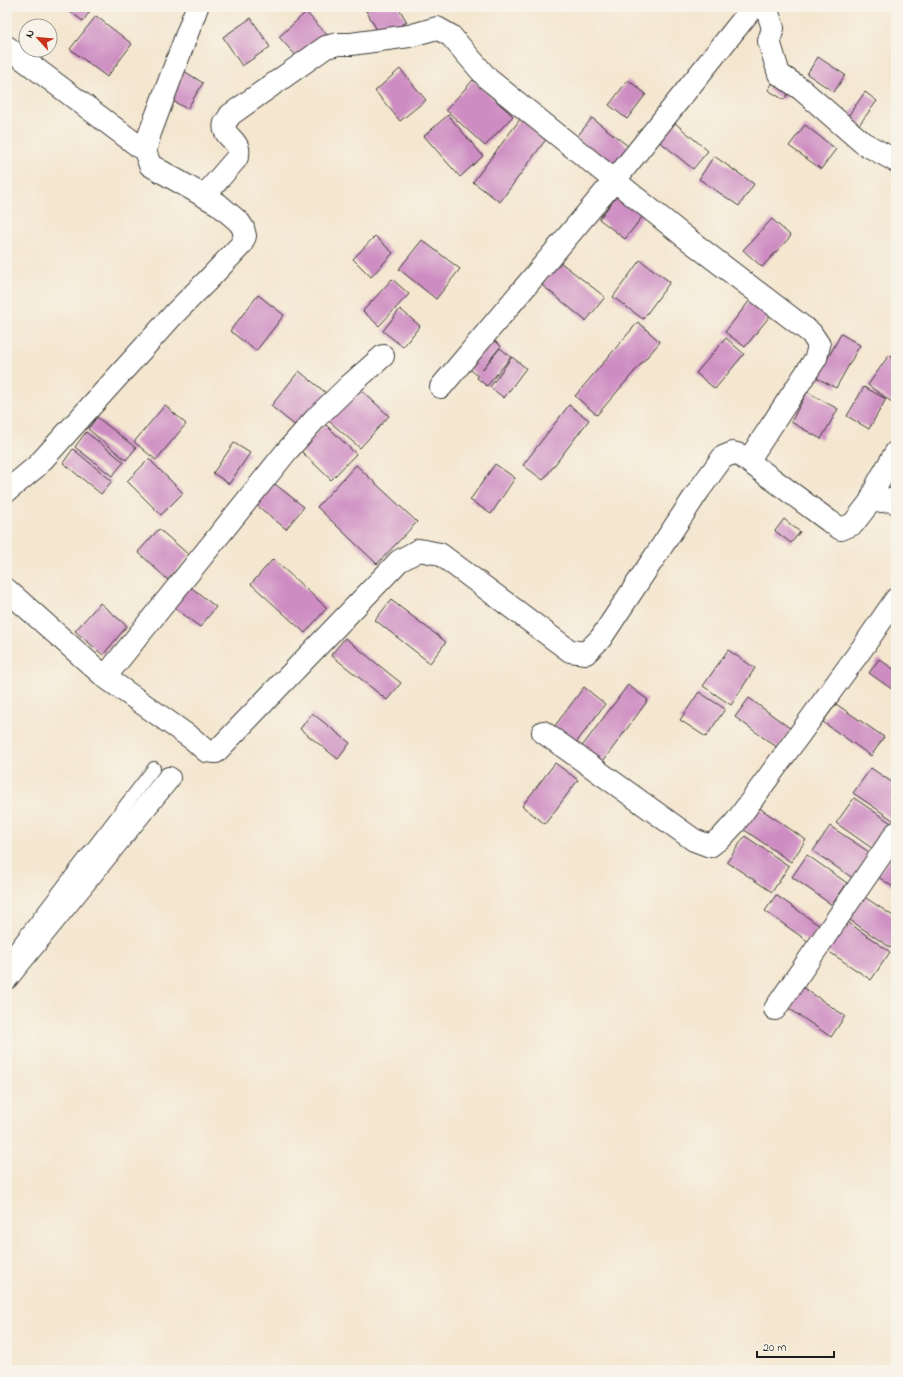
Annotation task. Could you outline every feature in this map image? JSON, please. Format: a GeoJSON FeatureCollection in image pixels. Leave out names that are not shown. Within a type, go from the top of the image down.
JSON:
{"type":"FeatureCollection","features":[{"type":"Feature","properties":{"kind":"street"},"geometry":{"type":"LineString","coordinates":[[145,151],[150,133],[197,7]]}},
{"type":"Feature","properties":{"kind":"street"},"geometry":{"type":"LineString","coordinates":[[441,387],[615,180],[753,7]]}},
{"type":"Feature","properties":{"kind":"street"},"geometry":{"type":"LineString","coordinates":[[764,7],[768,13],[773,28],[769,41],[779,74],[801,89],[863,143],[896,162]]}},
{"type":"Feature","properties":{"kind":"street"},"geometry":{"type":"LineString","coordinates":[[205,195],[236,159],[239,153],[238,147],[225,131],[225,124],[230,115],[326,47],[338,44],[351,44],[409,36],[437,28],[451,36],[488,79],[686,237],[811,333],[819,344],[816,358],[748,462]]}},
{"type":"Feature","properties":{"kind":"street"},"geometry":{"type":"LineString","coordinates":[[7,47],[145,151],[150,164],[218,204],[239,222],[243,228],[245,236],[241,245],[175,313],[36,466],[7,491]]}},
{"type":"Feature","properties":{"kind":"street"},"geometry":{"type":"LineString","coordinates":[[105,677],[286,452],[317,417],[383,356]]}},
{"type":"Feature","properties":{"kind":"street"},"geometry":{"type":"LineString","coordinates":[[7,590],[105,677],[194,740],[206,751],[216,752],[399,560],[419,550],[440,554],[570,650],[586,653],[601,638],[699,490],[723,457],[733,453],[740,455],[841,529],[853,524],[870,502],[878,483],[896,452]]}},
{"type":"Feature","properties":{"kind":"street"},"geometry":{"type":"LineString","coordinates":[[870,502],[891,500],[896,502]]}},
{"type":"Feature","properties":{"kind":"street"},"geometry":{"type":"LineString","coordinates":[[543,732],[694,840],[710,846],[723,836],[734,823],[863,647],[896,599]]}},
{"type":"Feature","properties":{"kind":"street"},"geometry":{"type":"LineString","coordinates":[[7,978],[161,773]]}},
{"type":"Feature","properties":{"kind":"street"},"geometry":{"type":"LineString","coordinates":[[775,1009],[896,833]]}},
{"type":"Feature","properties":{"kind":"lane"},"geometry":{"type":"LineString","coordinates":[[7,959],[161,773]]}},
{"type":"Feature","properties":{"kind":"building"},"geometry":{"type":"Polygon","coordinates":[[[64,7],[93,7],[83,21],[64,7]]]}},
{"type":"Feature","properties":{"kind":"building"},"geometry":{"type":"Polygon","coordinates":[[[364,7],[398,7],[407,22],[381,37],[364,7]]]}},
{"type":"Feature","properties":{"kind":"building"},"geometry":{"type":"Polygon","coordinates":[[[306,12],[328,36],[301,61],[279,37],[306,12]]]}},
{"type":"Feature","properties":{"kind":"building"},"geometry":{"type":"Polygon","coordinates":[[[96,16],[132,44],[107,77],[70,49],[96,16]]]}},
{"type":"Feature","properties":{"kind":"building"},"geometry":{"type":"Polygon","coordinates":[[[251,18],[270,47],[242,66],[223,37],[251,18]]]}},
{"type":"Feature","properties":{"kind":"building"},"geometry":{"type":"Polygon","coordinates":[[[818,57],[845,75],[834,92],[807,74],[818,57]]]}},
{"type":"Feature","properties":{"kind":"building"},"geometry":{"type":"Polygon","coordinates":[[[181,69],[203,83],[187,109],[164,96],[181,69]]]}},
{"type":"Feature","properties":{"kind":"building"},"geometry":{"type":"Polygon","coordinates":[[[400,69],[426,100],[400,121],[375,91],[400,69]]]}},
{"type":"Feature","properties":{"kind":"building"},"geometry":{"type":"Polygon","coordinates":[[[473,80],[513,116],[485,146],[446,110],[473,80]]]}},
{"type":"Feature","properties":{"kind":"building"},"geometry":{"type":"Polygon","coordinates":[[[628,80],[646,94],[627,119],[609,105],[628,80]]]}},
{"type":"Feature","properties":{"kind":"building"},"geometry":{"type":"Polygon","coordinates":[[[774,81],[790,91],[784,100],[768,90],[774,81]]]}},
{"type":"Feature","properties":{"kind":"building"},"geometry":{"type":"Polygon","coordinates":[[[865,92],[877,101],[855,130],[844,122],[865,92]]]}},
{"type":"Feature","properties":{"kind":"building"},"geometry":{"type":"Polygon","coordinates":[[[448,115],[483,156],[460,177],[424,136],[448,115]]]}},
{"type":"Feature","properties":{"kind":"building"},"geometry":{"type":"Polygon","coordinates":[[[521,118],[547,138],[500,202],[473,182],[521,118]]]}},
{"type":"Feature","properties":{"kind":"building"},"geometry":{"type":"Polygon","coordinates":[[[592,118],[633,150],[617,170],[576,138],[592,118]]]}},
{"type":"Feature","properties":{"kind":"building"},"geometry":{"type":"Polygon","coordinates":[[[675,123],[708,151],[693,169],[659,141],[675,123]]]}},
{"type":"Feature","properties":{"kind":"building"},"geometry":{"type":"Polygon","coordinates":[[[805,125],[836,149],[821,169],[789,146],[805,125]]]}},
{"type":"Feature","properties":{"kind":"building"},"geometry":{"type":"Polygon","coordinates":[[[714,156],[754,184],[739,206],[699,179],[714,156]]]}},
{"type":"Feature","properties":{"kind":"building"},"geometry":{"type":"Polygon","coordinates":[[[621,191],[646,212],[625,239],[599,219],[621,191]]]}},
{"type":"Feature","properties":{"kind":"building"},"geometry":{"type":"Polygon","coordinates":[[[772,219],[791,236],[762,267],[743,250],[772,219]]]}},
{"type":"Feature","properties":{"kind":"building"},"geometry":{"type":"Polygon","coordinates":[[[375,236],[393,253],[371,277],[353,259],[375,236]]]}},
{"type":"Feature","properties":{"kind":"building"},"geometry":{"type":"Polygon","coordinates":[[[422,240],[460,269],[436,299],[399,269],[422,240]]]}},
{"type":"Feature","properties":{"kind":"building"},"geometry":{"type":"Polygon","coordinates":[[[640,260],[670,282],[643,319],[613,297],[640,260]]]}},
{"type":"Feature","properties":{"kind":"building"},"geometry":{"type":"Polygon","coordinates":[[[560,262],[605,297],[586,321],[542,285],[560,262]]]}},
{"type":"Feature","properties":{"kind":"building"},"geometry":{"type":"Polygon","coordinates":[[[392,279],[409,294],[379,326],[363,311],[392,279]]]}},
{"type":"Feature","properties":{"kind":"building"},"geometry":{"type":"Polygon","coordinates":[[[258,295],[284,315],[256,351],[230,331],[258,295]]]}},
{"type":"Feature","properties":{"kind":"building"},"geometry":{"type":"Polygon","coordinates":[[[754,295],[774,311],[745,347],[725,332],[754,295]]]}},
{"type":"Feature","properties":{"kind":"building"},"geometry":{"type":"Polygon","coordinates":[[[400,309],[420,326],[403,347],[383,331],[400,309]]]}},
{"type":"Feature","properties":{"kind":"building"},"geometry":{"type":"Polygon","coordinates":[[[638,322],[660,342],[597,415],[575,396],[638,322]]]}},
{"type":"Feature","properties":{"kind":"building"},"geometry":{"type":"Polygon","coordinates":[[[841,334],[860,345],[836,388],[817,378],[841,334]]]}},
{"type":"Feature","properties":{"kind":"building"},"geometry":{"type":"Polygon","coordinates":[[[487,335],[501,346],[481,371],[500,348],[511,357],[487,386],[464,364],[487,335]]]}},
{"type":"Feature","properties":{"kind":"building"},"geometry":{"type":"Polygon","coordinates":[[[726,338],[744,354],[715,389],[696,373],[726,338]]]}},
{"type":"Feature","properties":{"kind":"building"},"geometry":{"type":"Polygon","coordinates":[[[889,355],[896,361],[896,405],[868,385],[889,355]]]}},
{"type":"Feature","properties":{"kind":"building"},"geometry":{"type":"Polygon","coordinates":[[[512,357],[526,368],[504,398],[490,387],[512,357]]]}},
{"type":"Feature","properties":{"kind":"building"},"geometry":{"type":"Polygon","coordinates":[[[299,371],[331,397],[303,432],[271,406],[299,371]]]}},
{"type":"Feature","properties":{"kind":"building"},"geometry":{"type":"Polygon","coordinates":[[[358,387],[389,416],[360,448],[329,421],[358,387]]]}},
{"type":"Feature","properties":{"kind":"building"},"geometry":{"type":"Polygon","coordinates":[[[864,387],[886,399],[869,429],[847,416],[864,387]]]}},
{"type":"Feature","properties":{"kind":"building"},"geometry":{"type":"Polygon","coordinates":[[[807,392],[838,409],[821,439],[791,422],[807,392]]]}},
{"type":"Feature","properties":{"kind":"building"},"geometry":{"type":"Polygon","coordinates":[[[165,405],[186,424],[156,460],[134,442],[165,405]]]}},
{"type":"Feature","properties":{"kind":"building"},"geometry":{"type":"Polygon","coordinates":[[[569,405],[589,420],[543,480],[523,465],[569,405]]]}},
{"type":"Feature","properties":{"kind":"building"},"geometry":{"type":"Polygon","coordinates":[[[97,417],[136,448],[126,460],[88,429],[97,417]]]}},
{"type":"Feature","properties":{"kind":"building"},"geometry":{"type":"Polygon","coordinates":[[[325,424],[356,454],[331,480],[300,450],[325,424]]]}},
{"type":"Feature","properties":{"kind":"building"},"geometry":{"type":"Polygon","coordinates":[[[86,432],[124,462],[112,476],[75,447],[86,432]]]}},
{"type":"Feature","properties":{"kind":"building"},"geometry":{"type":"Polygon","coordinates":[[[234,443],[250,453],[229,484],[213,473],[234,443]]]}},
{"type":"Feature","properties":{"kind":"building"},"geometry":{"type":"Polygon","coordinates":[[[73,449],[112,481],[101,494],[63,463],[73,449]]]}},
{"type":"Feature","properties":{"kind":"building"},"geometry":{"type":"Polygon","coordinates":[[[149,459],[183,493],[161,515],[127,481],[149,459]]]}},
{"type":"Feature","properties":{"kind":"building"},"geometry":{"type":"Polygon","coordinates":[[[495,464],[515,478],[491,514],[470,500],[495,464]]]}},
{"type":"Feature","properties":{"kind":"building"},"geometry":{"type":"Polygon","coordinates":[[[356,465],[417,522],[377,564],[317,507],[356,465]]]}},
{"type":"Feature","properties":{"kind":"building"},"geometry":{"type":"Polygon","coordinates":[[[271,481],[304,507],[286,529],[254,503],[271,481]]]}},
{"type":"Feature","properties":{"kind":"building"},"geometry":{"type":"Polygon","coordinates":[[[784,519],[800,532],[791,543],[775,531],[784,519]]]}},
{"type":"Feature","properties":{"kind":"building"},"geometry":{"type":"Polygon","coordinates":[[[159,529],[189,555],[168,580],[138,552],[159,529]]]}},
{"type":"Feature","properties":{"kind":"building"},"geometry":{"type":"Polygon","coordinates":[[[273,559],[327,608],[305,633],[251,584],[273,559]]]}},
{"type":"Feature","properties":{"kind":"building"},"geometry":{"type":"Polygon","coordinates":[[[188,585],[216,607],[200,627],[172,606],[188,585]]]}},
{"type":"Feature","properties":{"kind":"building"},"geometry":{"type":"Polygon","coordinates":[[[391,600],[446,642],[430,663],[375,620],[391,600]]]}},
{"type":"Feature","properties":{"kind":"building"},"geometry":{"type":"Polygon","coordinates":[[[100,603],[127,626],[103,655],[75,631],[100,603]]]}},
{"type":"Feature","properties":{"kind":"building"},"geometry":{"type":"Polygon","coordinates":[[[345,638],[401,683],[387,700],[331,655],[345,638]]]}},
{"type":"Feature","properties":{"kind":"building"},"geometry":{"type":"Polygon","coordinates":[[[728,650],[755,668],[731,705],[703,686],[728,650]]]}},
{"type":"Feature","properties":{"kind":"building"},"geometry":{"type":"Polygon","coordinates":[[[879,659],[896,671],[896,692],[869,673],[879,659]]]}},
{"type":"Feature","properties":{"kind":"building"},"geometry":{"type":"Polygon","coordinates":[[[628,685],[648,700],[601,764],[580,749],[628,685]]]}},
{"type":"Feature","properties":{"kind":"building"},"geometry":{"type":"Polygon","coordinates":[[[584,687],[605,704],[576,743],[554,727],[584,687]]]}},
{"type":"Feature","properties":{"kind":"building"},"geometry":{"type":"Polygon","coordinates":[[[699,692],[725,709],[706,737],[680,720],[699,692]]]}},
{"type":"Feature","properties":{"kind":"building"},"geometry":{"type":"Polygon","coordinates":[[[749,698],[791,729],[778,748],[735,717],[749,698]]]}},
{"type":"Feature","properties":{"kind":"building"},"geometry":{"type":"Polygon","coordinates":[[[836,704],[884,737],[871,756],[823,722],[836,704]]]}},
{"type":"Feature","properties":{"kind":"building"},"geometry":{"type":"Polygon","coordinates":[[[312,713],[350,743],[338,759],[300,729],[312,713]]]}},
{"type":"Feature","properties":{"kind":"building"},"geometry":{"type":"Polygon","coordinates":[[[555,763],[578,780],[545,824],[522,806],[555,763]]]}},
{"type":"Feature","properties":{"kind":"building"},"geometry":{"type":"Polygon","coordinates":[[[871,768],[896,785],[896,822],[853,793],[871,768]]]}},
{"type":"Feature","properties":{"kind":"building"},"geometry":{"type":"Polygon","coordinates":[[[854,798],[894,825],[876,851],[836,823],[854,798]]]}},
{"type":"Feature","properties":{"kind":"building"},"geometry":{"type":"Polygon","coordinates":[[[758,807],[806,840],[791,862],[743,829],[758,807]]]}},
{"type":"Feature","properties":{"kind":"building"},"geometry":{"type":"Polygon","coordinates":[[[830,826],[872,854],[854,879],[813,851],[830,826]]]}},
{"type":"Feature","properties":{"kind":"building"},"geometry":{"type":"Polygon","coordinates":[[[745,836],[789,866],[772,892],[727,862],[745,836]]]}},
{"type":"Feature","properties":{"kind":"building"},"geometry":{"type":"Polygon","coordinates":[[[807,855],[847,883],[832,905],[792,877],[807,855]]]}},
{"type":"Feature","properties":{"kind":"building"},"geometry":{"type":"Polygon","coordinates":[[[892,855],[896,858],[896,889],[877,876],[892,855]]]}},
{"type":"Feature","properties":{"kind":"building"},"geometry":{"type":"Polygon","coordinates":[[[860,894],[896,918],[896,940],[891,948],[844,916],[860,894]]]}},
{"type":"Feature","properties":{"kind":"building"},"geometry":{"type":"Polygon","coordinates":[[[776,895],[820,926],[809,942],[765,911],[776,895]]]}},
{"type":"Feature","properties":{"kind":"building"},"geometry":{"type":"Polygon","coordinates":[[[842,918],[890,952],[871,980],[822,947],[842,918]]]}},
{"type":"Feature","properties":{"kind":"building"},"geometry":{"type":"Polygon","coordinates":[[[795,982],[845,1016],[831,1037],[781,1003],[795,982]]]}}]}
